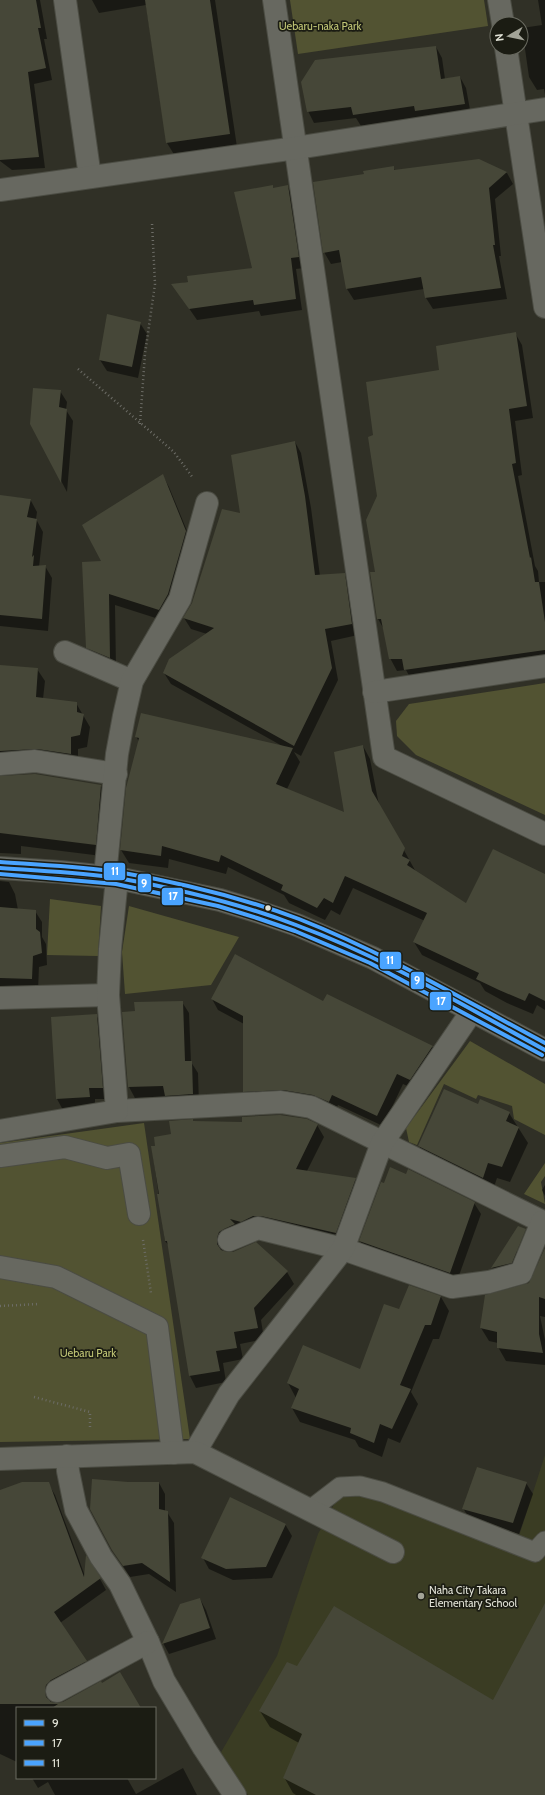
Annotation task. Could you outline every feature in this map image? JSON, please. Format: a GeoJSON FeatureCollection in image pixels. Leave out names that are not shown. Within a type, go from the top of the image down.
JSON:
{"type":"FeatureCollection","features":[{"type":"Feature","properties":{"kind":"street"},"geometry":{"type":"LineString","coordinates":[[65,0],[90,177]]}},
{"type":"Feature","properties":{"kind":"street"},"geometry":{"type":"LineString","coordinates":[[274,0],[384,758],[545,834]]}},
{"type":"Feature","properties":{"kind":"street"},"geometry":{"type":"LineString","coordinates":[[499,0],[502,16]]}},
{"type":"Feature","properties":{"kind":"street"},"geometry":{"type":"LineString","coordinates":[[507,56],[545,307]]}},
{"type":"Feature","properties":{"kind":"street"},"geometry":{"type":"LineString","coordinates":[[0,190],[296,148],[545,109]]}},
{"type":"Feature","properties":{"kind":"street"},"geometry":{"type":"LineString","coordinates":[[118,1111],[108,995],[111,877],[116,774],[124,716],[132,681],[180,599],[207,503]]}},
{"type":"Feature","properties":{"kind":"street"},"geometry":{"type":"LineString","coordinates":[[64,652],[132,681]]}},
{"type":"Feature","properties":{"kind":"street"},"geometry":{"type":"LineString","coordinates":[[374,692],[545,666]]}},
{"type":"Feature","properties":{"kind":"street"},"geometry":{"type":"LineString","coordinates":[[0,764],[35,761],[116,774]]}},
{"type":"Feature","properties":{"kind":"street"},"geometry":{"type":"LineString","coordinates":[[0,868],[111,877],[220,900],[297,925],[373,958],[545,1050]]}},
{"type":"Feature","properties":{"kind":"street"},"geometry":{"type":"LineString","coordinates":[[0,998],[108,995]]}},
{"type":"Feature","properties":{"kind":"street"},"geometry":{"type":"LineString","coordinates":[[195,1452],[229,1394],[344,1249],[382,1143],[472,1011]]}},
{"type":"Feature","properties":{"kind":"street"},"geometry":{"type":"LineString","coordinates":[[0,1131],[118,1111],[281,1102],[311,1107],[543,1223],[521,1273],[474,1284],[452,1287],[344,1249],[258,1228],[229,1240]]}},
{"type":"Feature","properties":{"kind":"street"},"geometry":{"type":"LineString","coordinates":[[0,1156],[65,1147],[107,1158],[129,1154],[139,1214]]}},
{"type":"Feature","properties":{"kind":"street"},"geometry":{"type":"LineString","coordinates":[[0,1267],[56,1277],[157,1327],[173,1453]]}},
{"type":"Feature","properties":{"kind":"street"},"geometry":{"type":"LineString","coordinates":[[0,1459],[195,1452],[393,1552]]}},
{"type":"Feature","properties":{"kind":"street"},"geometry":{"type":"LineString","coordinates":[[67,1456],[68,1472],[76,1510],[102,1557],[120,1584],[148,1642],[164,1680],[204,1748],[235,1795]]}},
{"type":"Feature","properties":{"kind":"street"},"geometry":{"type":"LineString","coordinates":[[57,1691],[148,1642]]}},
{"type":"Feature","properties":{"kind":"lane"},"geometry":{"type":"LineString","coordinates":[[310,1510],[340,1487],[360,1486],[383,1492],[535,1552],[545,1541]]}},
{"type":"Feature","properties":{"kind":"path"},"geometry":{"type":"LineString","coordinates":[[140,424],[145,354],[155,284],[152,223]]}},
{"type":"Feature","properties":{"kind":"path"},"geometry":{"type":"LineString","coordinates":[[78,369],[174,452],[195,481],[207,503]]}},
{"type":"Feature","properties":{"kind":"path"},"geometry":{"type":"LineString","coordinates":[[139,1214],[157,1327]]}},
{"type":"Feature","properties":{"kind":"path"},"geometry":{"type":"LineString","coordinates":[[0,1306],[47,1304]]}},
{"type":"Feature","properties":{"kind":"path"},"geometry":{"type":"LineString","coordinates":[[34,1397],[90,1412],[90,1430]]}},
{"type":"Feature","properties":{"kind":"shaded area","name":"Naha City Takara Elementary School"},"geometry":{"type":"Polygon","coordinates":[[[545,1455],[545,1795],[248,1795],[220,1754],[277,1656],[318,1534],[340,1493],[381,1500],[519,1536],[545,1455]]]}},
{"type":"Feature","properties":{"kind":"green space","name":"Uebaru-naka Park"},"geometry":{"type":"Polygon","coordinates":[[[290,0],[484,0],[488,26],[298,54],[290,0]]]}},
{"type":"Feature","properties":{"kind":"green space"},"geometry":{"type":"Polygon","coordinates":[[[545,683],[545,815],[416,755],[397,736],[396,721],[409,704],[545,683]]]}},
{"type":"Feature","properties":{"kind":"green space"},"geometry":{"type":"Polygon","coordinates":[[[50,899],[101,906],[98,956],[47,955],[50,899]]]}},
{"type":"Feature","properties":{"kind":"green space"},"geometry":{"type":"Polygon","coordinates":[[[129,906],[239,937],[211,985],[125,994],[122,952],[129,906]]]}},
{"type":"Feature","properties":{"kind":"green space"},"geometry":{"type":"Polygon","coordinates":[[[470,1041],[545,1084],[545,1135],[514,1119],[512,1106],[478,1095],[476,1099],[444,1084],[417,1145],[409,1142],[406,1128],[470,1041]]]}},
{"type":"Feature","properties":{"kind":"green space","name":"Uebaru Park"},"geometry":{"type":"Polygon","coordinates":[[[144,1123],[190,1439],[0,1442],[0,1143],[144,1123]]]}},
{"type":"Feature","properties":{"kind":"green space"},"geometry":{"type":"Polygon","coordinates":[[[545,1163],[545,1176],[541,1182],[545,1204],[524,1194],[545,1163]]]}},
{"type":"Feature","properties":{"kind":"building"},"geometry":{"type":"Polygon","coordinates":[[[0,0],[36,0],[41,28],[38,28],[46,68],[28,72],[39,157],[0,160],[0,0]]]}},
{"type":"Feature","properties":{"kind":"building"},"geometry":{"type":"Polygon","coordinates":[[[145,0],[210,0],[230,134],[166,143],[145,0]]]}},
{"type":"Feature","properties":{"kind":"building"},"geometry":{"type":"Polygon","coordinates":[[[436,46],[441,79],[460,76],[465,104],[415,111],[414,106],[353,115],[351,107],[307,112],[301,82],[315,60],[436,46]]]}},
{"type":"Feature","properties":{"kind":"building"},"geometry":{"type":"Polygon","coordinates":[[[479,159],[507,172],[489,188],[495,245],[493,245],[501,288],[425,298],[421,277],[346,289],[339,250],[323,253],[313,182],[364,174],[363,171],[394,166],[394,170],[479,159]]]}},
{"type":"Feature","properties":{"kind":"building"},"geometry":{"type":"Polygon","coordinates":[[[273,185],[273,188],[288,185],[299,257],[291,258],[296,299],[254,305],[253,300],[189,309],[171,284],[188,282],[187,276],[252,268],[234,192],[273,185]]]}},
{"type":"Feature","properties":{"kind":"building"},"geometry":{"type":"Polygon","coordinates":[[[107,314],[141,322],[132,367],[99,360],[107,314]]]}},
{"type":"Feature","properties":{"kind":"building"},"geometry":{"type":"Polygon","coordinates":[[[516,332],[527,406],[509,409],[516,463],[512,464],[535,582],[539,582],[545,622],[545,650],[404,670],[402,659],[389,659],[381,619],[377,619],[370,572],[375,572],[366,520],[377,496],[368,437],[373,435],[366,382],[439,370],[436,346],[516,332]]]}},
{"type":"Feature","properties":{"kind":"building"},"geometry":{"type":"Polygon","coordinates":[[[33,388],[61,390],[59,407],[67,409],[61,483],[30,424],[33,388]]]}},
{"type":"Feature","properties":{"kind":"building"},"geometry":{"type":"Polygon","coordinates":[[[295,441],[305,496],[315,575],[345,573],[352,624],[325,629],[332,668],[294,746],[163,673],[169,659],[214,628],[183,618],[192,603],[222,509],[240,513],[231,455],[295,441]]]}},
{"type":"Feature","properties":{"kind":"building"},"geometry":{"type":"Polygon","coordinates":[[[163,474],[186,531],[168,594],[159,610],[109,594],[110,658],[86,648],[82,562],[101,561],[82,525],[163,474]]]}},
{"type":"Feature","properties":{"kind":"building"},"geometry":{"type":"Polygon","coordinates":[[[0,495],[31,499],[27,517],[37,519],[32,557],[34,555],[33,566],[46,565],[42,619],[0,615],[0,495]]]}},
{"type":"Feature","properties":{"kind":"building"},"geometry":{"type":"Polygon","coordinates":[[[0,665],[38,668],[36,697],[77,702],[77,712],[84,714],[80,735],[71,737],[71,754],[37,749],[0,751],[0,665]]]}},
{"type":"Feature","properties":{"kind":"building"},"geometry":{"type":"Polygon","coordinates":[[[141,713],[293,748],[276,784],[344,812],[334,752],[363,745],[372,791],[405,848],[402,856],[410,860],[407,865],[466,903],[493,849],[545,874],[545,1001],[529,993],[525,1001],[499,990],[476,979],[479,973],[413,942],[427,913],[345,876],[333,903],[324,898],[317,908],[281,890],[283,885],[221,855],[219,862],[162,846],[161,856],[120,850],[126,788],[139,738],[135,737],[141,713]]]}},
{"type":"Feature","properties":{"kind":"building"},"geometry":{"type":"Polygon","coordinates":[[[35,774],[101,785],[96,845],[0,833],[0,776],[35,774]]]}},
{"type":"Feature","properties":{"kind":"building"},"geometry":{"type":"Polygon","coordinates":[[[0,907],[36,910],[36,929],[40,932],[42,953],[33,956],[32,979],[0,978],[0,907]]]}},
{"type":"Feature","properties":{"kind":"building"},"geometry":{"type":"Polygon","coordinates":[[[235,954],[323,1001],[327,994],[433,1046],[410,1080],[397,1074],[377,1116],[332,1095],[329,1102],[313,1095],[283,1090],[243,1092],[243,1016],[211,999],[235,954]]]}},
{"type":"Feature","properties":{"kind":"building"},"geometry":{"type":"Polygon","coordinates":[[[183,1001],[185,1061],[192,1061],[193,1094],[165,1096],[163,1086],[128,1087],[122,1012],[135,1011],[134,1002],[183,1001]]]}},
{"type":"Feature","properties":{"kind":"building"},"geometry":{"type":"Polygon","coordinates":[[[97,1014],[103,1088],[89,1088],[90,1097],[56,1099],[51,1017],[97,1014]]]}},
{"type":"Feature","properties":{"kind":"building"},"geometry":{"type":"Polygon","coordinates":[[[444,1089],[478,1104],[480,1099],[510,1112],[506,1121],[519,1127],[502,1167],[488,1163],[483,1178],[418,1146],[444,1089]]]}},
{"type":"Feature","properties":{"kind":"building"},"geometry":{"type":"Polygon","coordinates":[[[280,1115],[307,1119],[318,1124],[296,1169],[356,1178],[336,1233],[261,1216],[253,1216],[241,1222],[230,1219],[235,1224],[219,1232],[217,1244],[221,1250],[233,1252],[256,1242],[288,1271],[254,1308],[258,1328],[234,1332],[237,1348],[216,1351],[220,1371],[189,1376],[167,1241],[165,1241],[157,1194],[159,1194],[151,1146],[155,1146],[154,1137],[171,1134],[169,1121],[193,1119],[193,1121],[242,1122],[242,1117],[280,1115]]]}},
{"type":"Feature","properties":{"kind":"building"},"geometry":{"type":"Polygon","coordinates":[[[390,1167],[406,1174],[408,1169],[475,1202],[450,1273],[359,1241],[381,1182],[384,1183],[390,1167]]]}},
{"type":"Feature","properties":{"kind":"building"},"geometry":{"type":"Polygon","coordinates":[[[518,1226],[526,1229],[512,1263],[491,1268],[518,1226]]]}},
{"type":"Feature","properties":{"kind":"building"},"geometry":{"type":"Polygon","coordinates":[[[545,1248],[545,1299],[539,1297],[539,1334],[543,1353],[497,1348],[497,1332],[480,1328],[485,1295],[529,1283],[545,1248]]]}},
{"type":"Feature","properties":{"kind":"building"},"geometry":{"type":"Polygon","coordinates":[[[409,1285],[441,1296],[431,1325],[425,1325],[400,1385],[411,1389],[392,1429],[380,1424],[374,1443],[350,1433],[351,1428],[291,1408],[299,1389],[287,1383],[303,1345],[360,1369],[384,1304],[399,1309],[409,1285]]]}},
{"type":"Feature","properties":{"kind":"building"},"geometry":{"type":"Polygon","coordinates":[[[477,1467],[527,1482],[513,1523],[462,1509],[477,1467]]]}},
{"type":"Feature","properties":{"kind":"building"},"geometry":{"type":"Polygon","coordinates":[[[92,1479],[128,1482],[159,1482],[159,1509],[168,1511],[170,1582],[142,1563],[123,1566],[112,1550],[90,1509],[92,1479]]]}},
{"type":"Feature","properties":{"kind":"building"},"geometry":{"type":"Polygon","coordinates":[[[22,1482],[49,1482],[84,1577],[86,1555],[101,1578],[54,1612],[87,1661],[51,1680],[46,1685],[46,1697],[51,1702],[63,1702],[101,1681],[102,1683],[120,1672],[140,1707],[54,1707],[58,1704],[0,1704],[0,1490],[22,1482]]]}},
{"type":"Feature","properties":{"kind":"building"},"geometry":{"type":"Polygon","coordinates":[[[230,1497],[286,1524],[266,1567],[226,1569],[201,1558],[230,1497]]]}},
{"type":"Feature","properties":{"kind":"building"},"geometry":{"type":"Polygon","coordinates":[[[200,1598],[210,1628],[162,1644],[180,1604],[200,1598]]]}},
{"type":"Feature","properties":{"kind":"building"},"geometry":{"type":"Polygon","coordinates":[[[545,1603],[545,1795],[316,1795],[283,1778],[302,1734],[259,1711],[287,1662],[297,1666],[334,1606],[493,1700],[545,1603]]]}},
{"type":"Feature","properties":{"kind":"transit line","name":"11"},"geometry":{"type":"LineString","coordinates":[[0,862],[74,867],[118,872],[210,891],[278,911],[331,932],[393,962],[545,1043]]}},
{"type":"Feature","properties":{"kind":"transit line","name":"9"},"geometry":{"type":"LineString","coordinates":[[0,868],[74,873],[118,878],[208,897],[274,917],[328,938],[392,967],[545,1050]]}},
{"type":"Feature","properties":{"kind":"transit line","name":"17"},"geometry":{"type":"LineString","coordinates":[[0,874],[116,884],[218,906],[257,918],[295,931],[370,963],[542,1055]]}},
{"type":"Feature","properties":{"kind":"place","name":"Naha City Takara Elementary School"},"geometry":{"type":"Point","coordinates":[421,1596]}}]}
